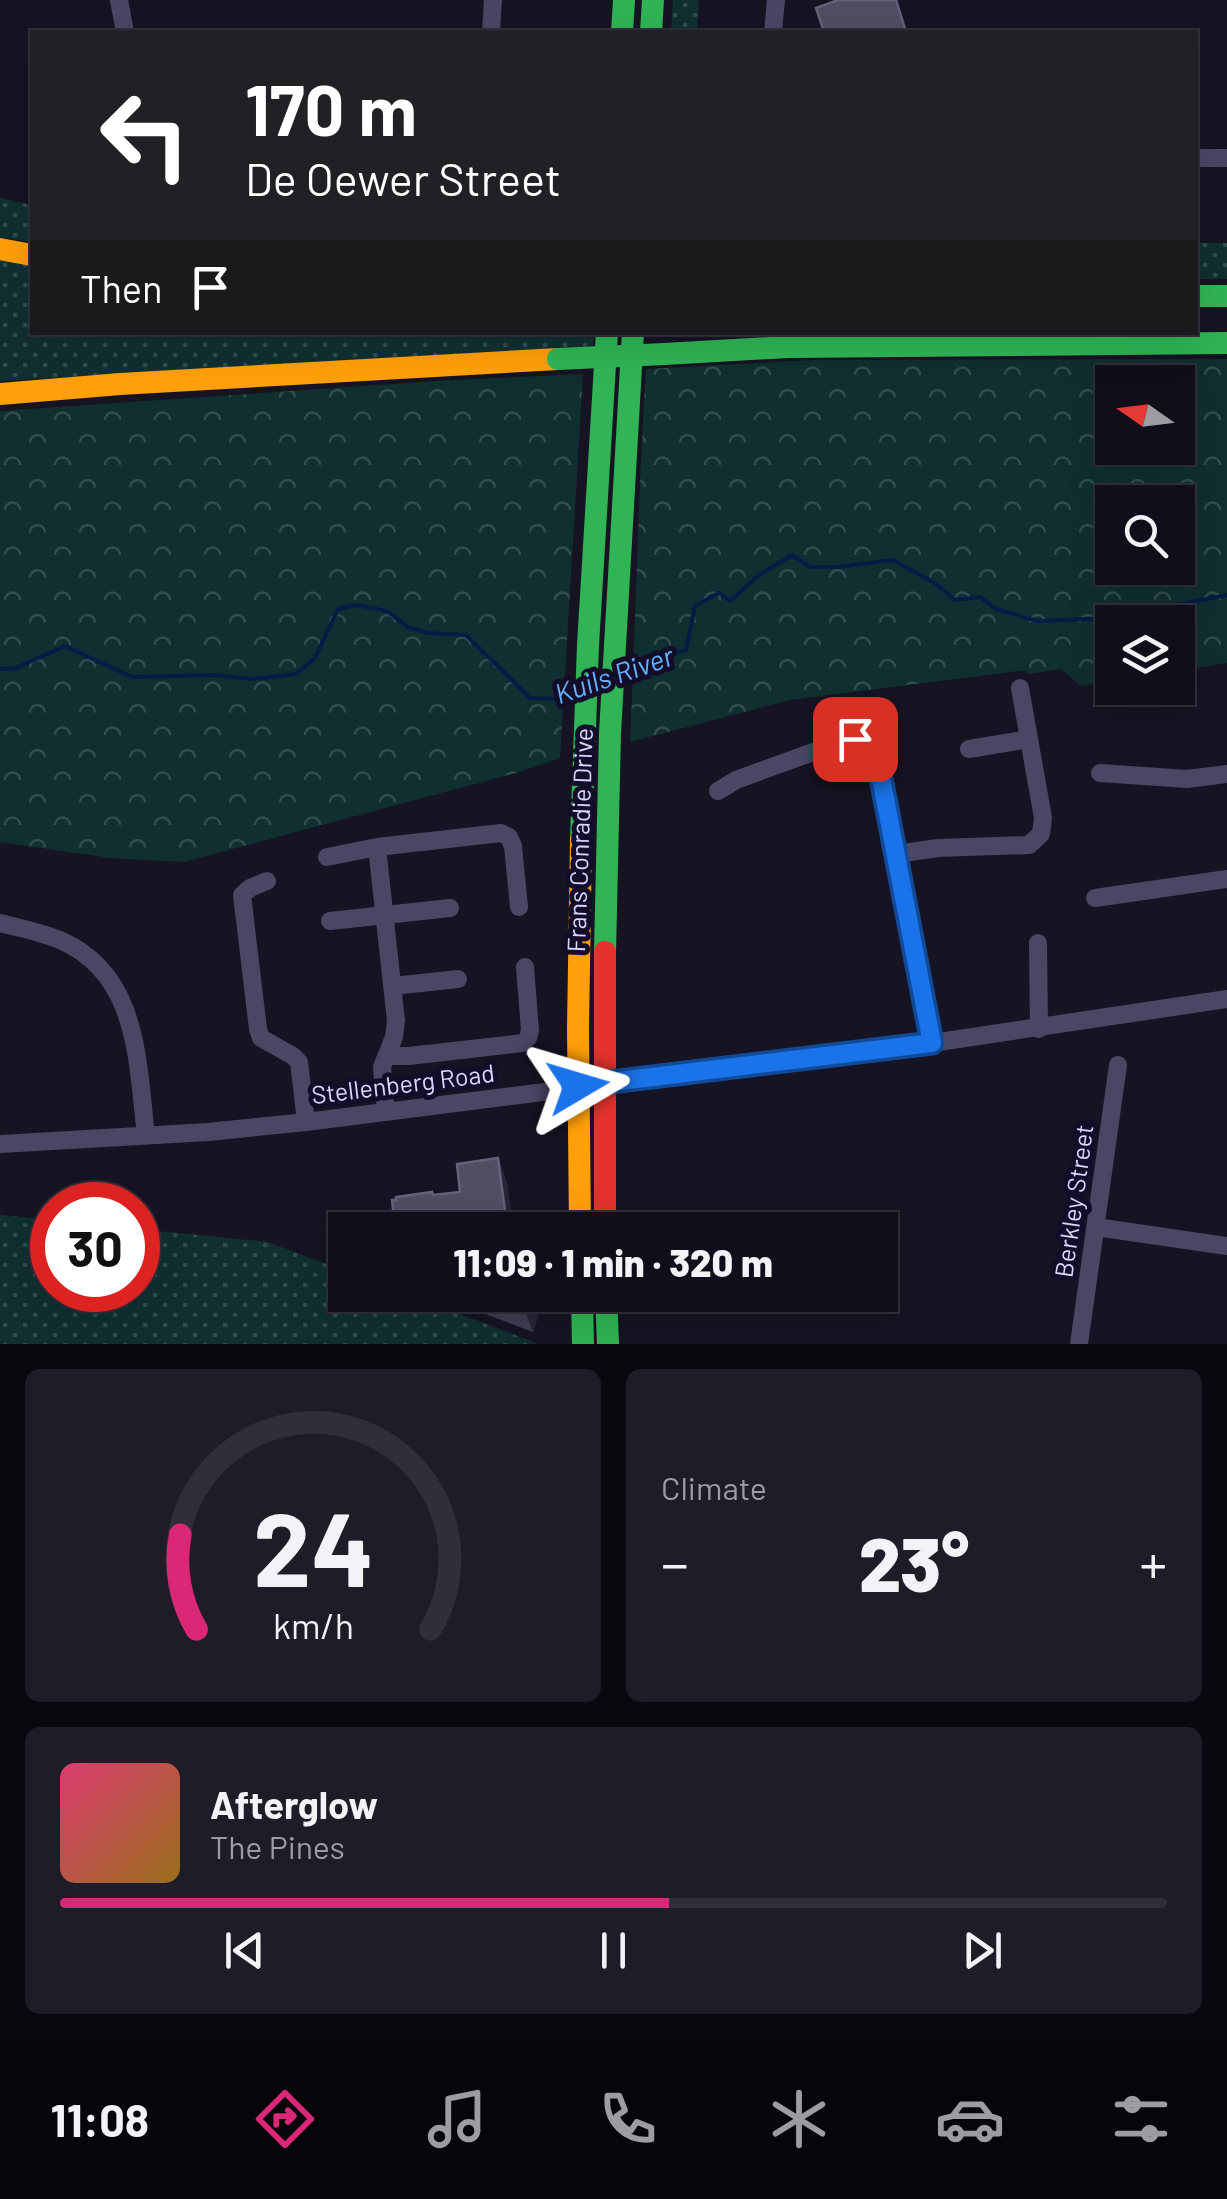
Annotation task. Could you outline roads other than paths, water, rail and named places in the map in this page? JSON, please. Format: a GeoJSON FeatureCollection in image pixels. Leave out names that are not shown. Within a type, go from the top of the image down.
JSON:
{"type":"FeatureCollection","features":[{"type":"Feature","properties":{"kind":"main road"},"geometry":{"type":"LineString","coordinates":[[622,30],[624,0]]}},
{"type":"Feature","properties":{"kind":"main road"},"geometry":{"type":"LineString","coordinates":[[651,30],[653,0]]}},
{"type":"Feature","properties":{"kind":"main road"},"geometry":{"type":"LineString","coordinates":[[0,249],[30,255]]}},
{"type":"Feature","properties":{"kind":"main road"},"geometry":{"type":"LineString","coordinates":[[1198,296],[1227,296]]}},
{"type":"Feature","properties":{"kind":"main road","name":"Frans Conradie Drive"},"geometry":{"type":"LineString","coordinates":[[580,1212],[580,897],[585,720],[607,335]]}},
{"type":"Feature","properties":{"kind":"main road","name":"Frans Conradie Drive"},"geometry":{"type":"LineString","coordinates":[[605,1212],[604,936],[611,713],[633,335]]}},
{"type":"Feature","properties":{"kind":"main road"},"geometry":{"type":"LineString","coordinates":[[0,394],[788,347],[1227,343]]}},
{"type":"Feature","properties":{"kind":"main road"},"geometry":{"type":"LineString","coordinates":[[582,1312],[583,1344]]}},
{"type":"Feature","properties":{"kind":"main road"},"geometry":{"type":"LineString","coordinates":[[607,1312],[608,1344]]}},
{"type":"Feature","properties":{"kind":"street"},"geometry":{"type":"LineString","coordinates":[[120,0],[125,30]]}},
{"type":"Feature","properties":{"kind":"street"},"geometry":{"type":"LineString","coordinates":[[491,30],[494,0]]}},
{"type":"Feature","properties":{"kind":"street"},"geometry":{"type":"LineString","coordinates":[[773,30],[776,0]]}},
{"type":"Feature","properties":{"kind":"street"},"geometry":{"type":"LineString","coordinates":[[1198,158],[1227,158]]}},
{"type":"Feature","properties":{"kind":"street"},"geometry":{"type":"LineString","coordinates":[[896,854],[938,848],[1024,846],[1036,840],[1043,829],[1043,818],[1020,688]]}},
{"type":"Feature","properties":{"kind":"street"},"geometry":{"type":"LineString","coordinates":[[969,749],[1029,739]]}},
{"type":"Feature","properties":{"kind":"street"},"geometry":{"type":"LineString","coordinates":[[718,791],[736,780],[846,740],[863,740],[876,752],[932,1043]]}},
{"type":"Feature","properties":{"kind":"street"},"geometry":{"type":"LineString","coordinates":[[1100,773],[1186,780],[1227,774]]}},
{"type":"Feature","properties":{"kind":"street"},"geometry":{"type":"LineString","coordinates":[[328,857],[377,847],[504,834],[513,846],[519,907]]}},
{"type":"Feature","properties":{"kind":"street"},"geometry":{"type":"LineString","coordinates":[[377,847],[395,1033],[382,1079],[386,1112]]}},
{"type":"Feature","properties":{"kind":"street"},"geometry":{"type":"LineString","coordinates":[[268,880],[242,895],[258,1028],[262,1038],[298,1062],[306,1122]]}},
{"type":"Feature","properties":{"kind":"street"},"geometry":{"type":"LineString","coordinates":[[1096,898],[1227,880]]}},
{"type":"Feature","properties":{"kind":"street"},"geometry":{"type":"LineString","coordinates":[[330,921],[450,908]]}},
{"type":"Feature","properties":{"kind":"street"},"geometry":{"type":"LineString","coordinates":[[0,922],[64,942],[87,956],[114,986],[130,1025],[146,1134]]}},
{"type":"Feature","properties":{"kind":"street"},"geometry":{"type":"LineString","coordinates":[[1038,943],[1039,1028]]}},
{"type":"Feature","properties":{"kind":"street"},"geometry":{"type":"LineString","coordinates":[[386,1056],[523,1043],[530,1030],[524,967]]}},
{"type":"Feature","properties":{"kind":"street"},"geometry":{"type":"LineString","coordinates":[[393,986],[458,979]]}},
{"type":"Feature","properties":{"kind":"street","name":"Stellenberg Road"},"geometry":{"type":"LineString","coordinates":[[0,1144],[306,1122],[932,1043],[1227,999]]}},
{"type":"Feature","properties":{"kind":"street","name":"Berkley Street"},"geometry":{"type":"LineString","coordinates":[[1079,1344],[1118,1064]]}},
{"type":"Feature","properties":{"kind":"street"},"geometry":{"type":"LineString","coordinates":[[1096,1226],[1227,1246]]}},
{"type":"Feature","properties":{"kind":"waterway","name":"Kuils River"},"geometry":{"type":"LineString","coordinates":[[622,672],[686,650],[695,606],[719,593],[730,601],[759,575],[792,555],[810,567],[893,560],[936,584],[955,600],[980,597],[996,609],[1038,621],[1111,618],[1227,595]]}},
{"type":"Feature","properties":{"kind":"waterway","name":"Kuils River"},"geometry":{"type":"LineString","coordinates":[[0,669],[16,668],[65,646],[132,677],[216,675],[253,679],[296,674],[315,658],[338,609],[356,605],[387,611],[408,627],[427,633],[466,635],[530,698],[553,699],[576,690]]}}]}
